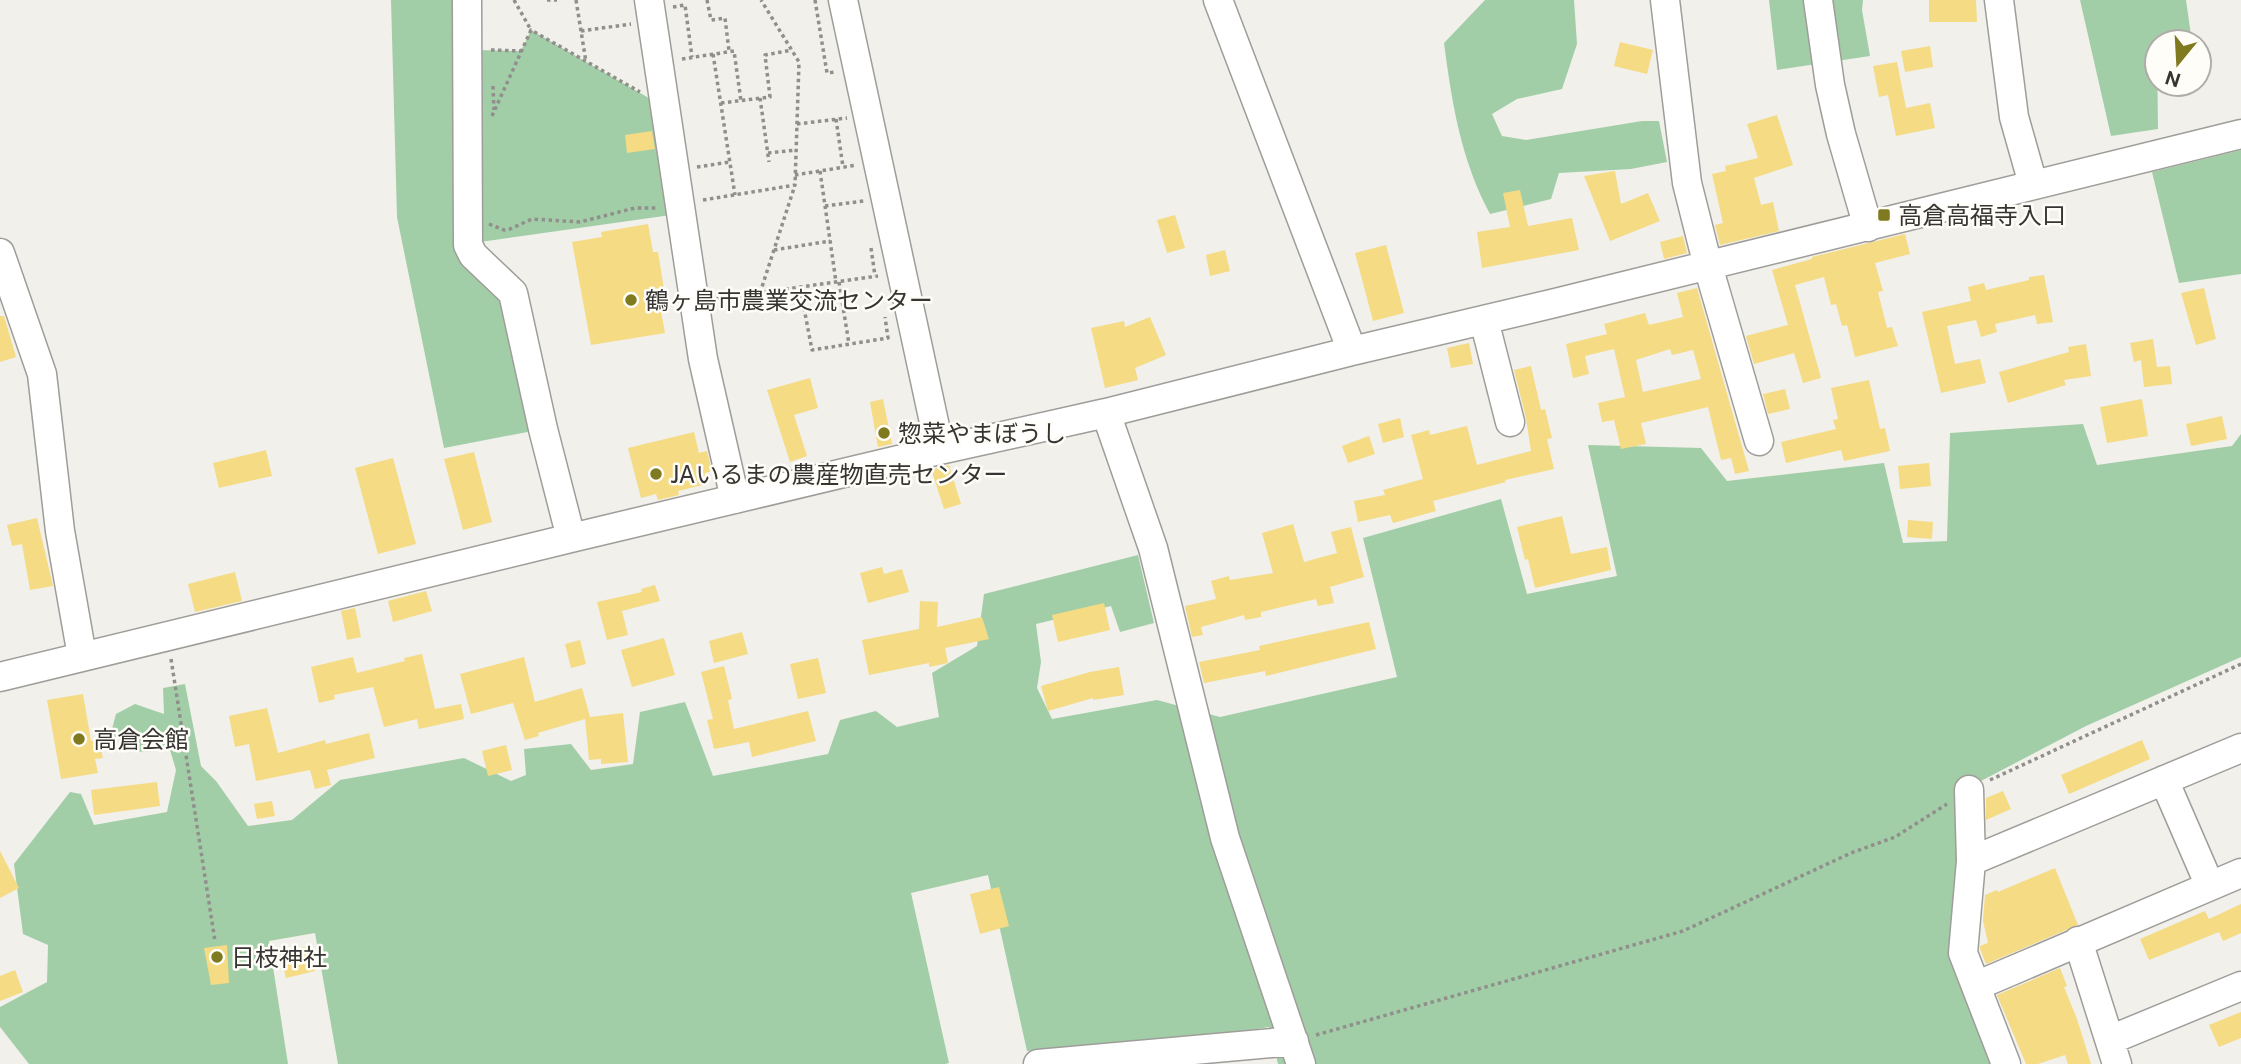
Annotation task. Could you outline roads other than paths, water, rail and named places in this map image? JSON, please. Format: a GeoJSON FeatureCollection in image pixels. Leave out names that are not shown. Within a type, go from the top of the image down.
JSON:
{"type":"FeatureCollection","features":[{"type":"Feature","properties":{"kind":"street"},"geometry":{"type":"LineString","coordinates":[[467,0],[468,245],[473,256],[513,293],[543,429],[571,538]]}},
{"type":"Feature","properties":{"kind":"street"},"geometry":{"type":"LineString","coordinates":[[844,0],[940,450]]}},
{"type":"Feature","properties":{"kind":"street"},"geometry":{"type":"LineString","coordinates":[[1218,0],[1352,351]]}},
{"type":"Feature","properties":{"kind":"street"},"geometry":{"type":"LineString","coordinates":[[1665,0],[1687,183],[1759,442]]}},
{"type":"Feature","properties":{"kind":"street"},"geometry":{"type":"LineString","coordinates":[[1818,0],[1830,85],[1868,227]]}},
{"type":"Feature","properties":{"kind":"street"},"geometry":{"type":"LineString","coordinates":[[1999,0],[2014,117],[2034,184]]}},
{"type":"Feature","properties":{"kind":"street"},"geometry":{"type":"LineString","coordinates":[[651,10],[703,359],[734,499]]}},
{"type":"Feature","properties":{"kind":"street"},"geometry":{"type":"LineString","coordinates":[[0,677],[940,450],[1106,414],[1352,351],[2241,134]]}},
{"type":"Feature","properties":{"kind":"street"},"geometry":{"type":"LineString","coordinates":[[0,253],[42,374],[60,531],[82,656]]}},
{"type":"Feature","properties":{"kind":"street"},"geometry":{"type":"LineString","coordinates":[[1484,320],[1510,422]]}},
{"type":"Feature","properties":{"kind":"street"},"geometry":{"type":"LineString","coordinates":[[1038,1064],[1297,1052],[1225,838],[1153,548],[1106,414]]}},
{"type":"Feature","properties":{"kind":"street"},"geometry":{"type":"LineString","coordinates":[[1971,861],[2241,748]]}},
{"type":"Feature","properties":{"kind":"street"},"geometry":{"type":"LineString","coordinates":[[2164,780],[2210,886]]}},
{"type":"Feature","properties":{"kind":"street"},"geometry":{"type":"LineString","coordinates":[[1969,790],[1971,861],[1963,953],[2006,1064]]}},
{"type":"Feature","properties":{"kind":"street"},"geometry":{"type":"LineString","coordinates":[[1976,986],[2241,873]]}},
{"type":"Feature","properties":{"kind":"street"},"geometry":{"type":"LineString","coordinates":[[2078,941],[2114,1052],[2241,986]]}},
{"type":"Feature","properties":{"kind":"place","name":"高倉高福寺入口"},"geometry":{"type":"Point","coordinates":[1884,215]}},
{"type":"Feature","properties":{"kind":"place","name":"鶴ヶ島市農業交流センター"},"geometry":{"type":"Point","coordinates":[631,300]}},
{"type":"Feature","properties":{"kind":"place","name":"惣菜やまぼうし"},"geometry":{"type":"Point","coordinates":[884,433]}},
{"type":"Feature","properties":{"kind":"place","name":"JAいるまの農産物直売センター"},"geometry":{"type":"Point","coordinates":[656,474]}},
{"type":"Feature","properties":{"kind":"place","name":"高倉会館"},"geometry":{"type":"Point","coordinates":[79,739]}},
{"type":"Feature","properties":{"kind":"place","name":"日枝神社"},"geometry":{"type":"Point","coordinates":[217,957]}}]}
